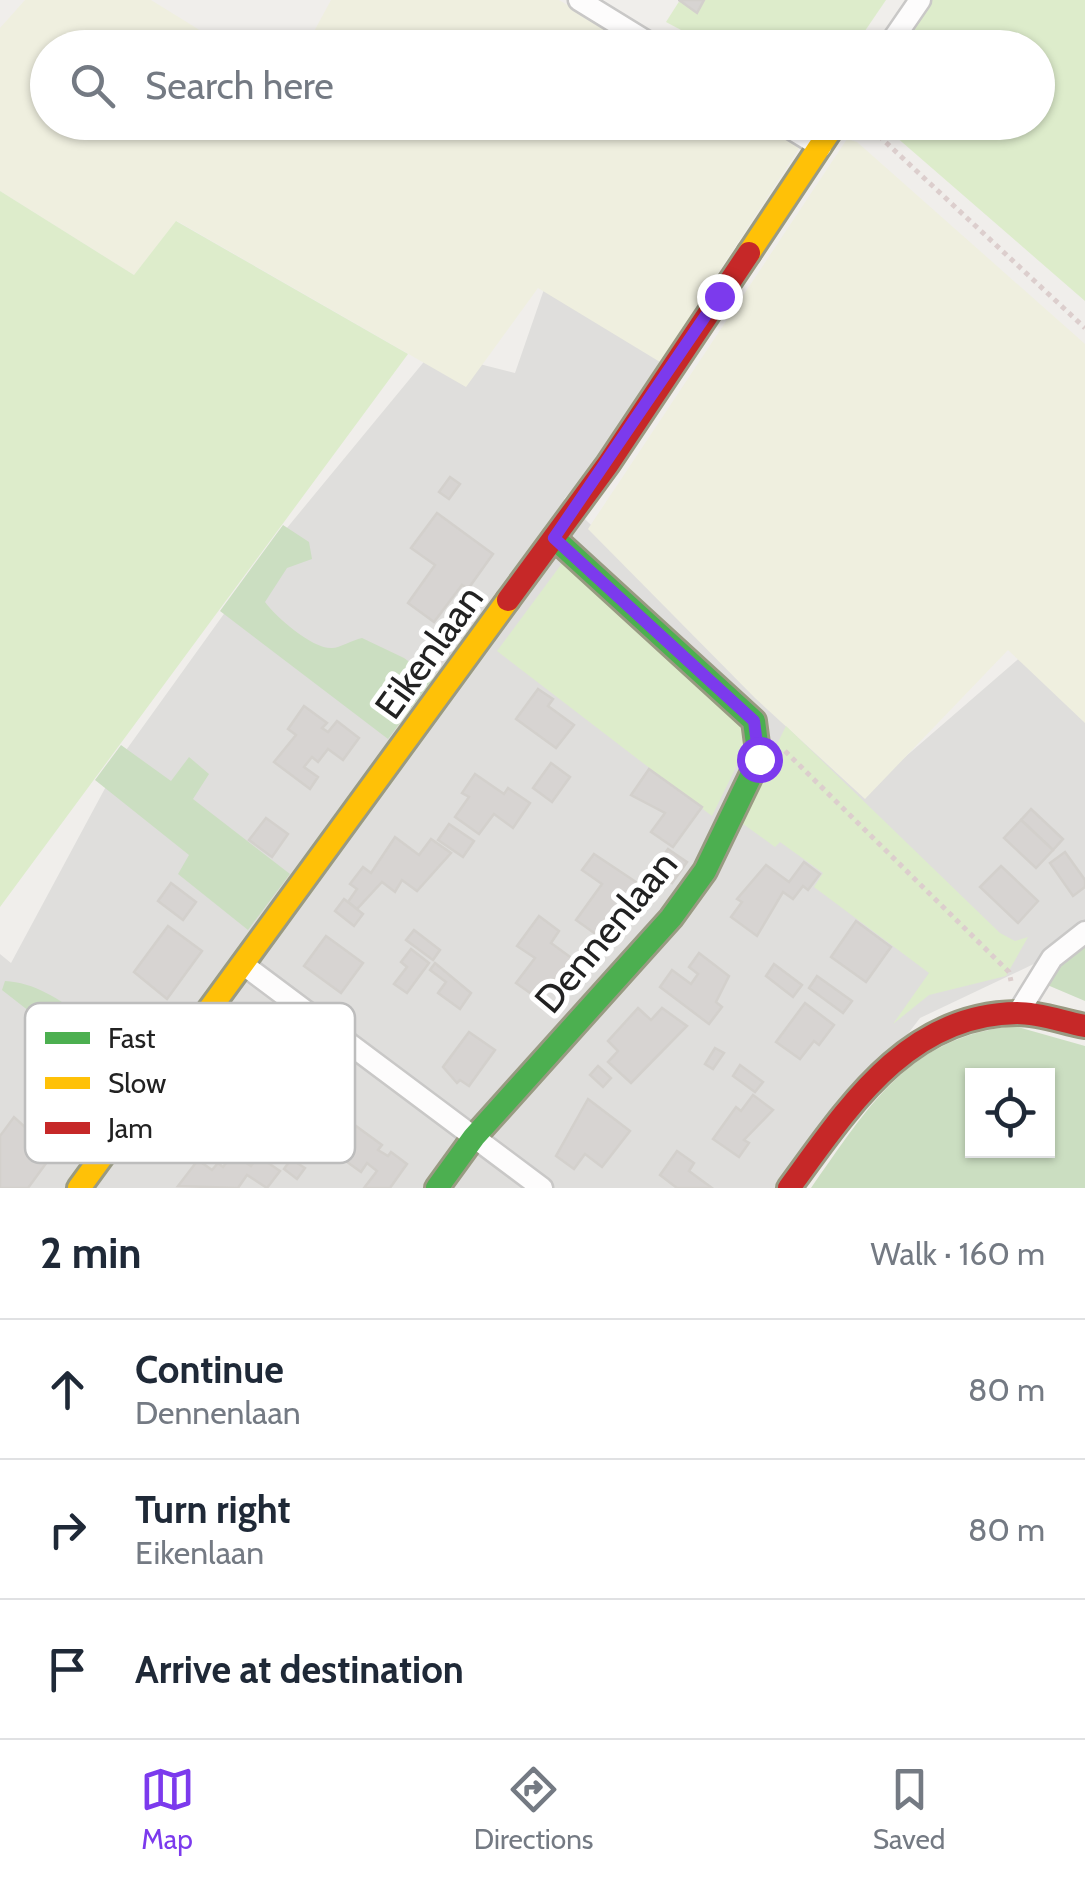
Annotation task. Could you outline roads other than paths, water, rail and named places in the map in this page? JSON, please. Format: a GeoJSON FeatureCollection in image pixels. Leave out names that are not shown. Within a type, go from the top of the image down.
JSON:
{"type":"FeatureCollection","features":[{"type":"Feature","properties":{"kind":"street"},"geometry":{"type":"LineString","coordinates":[[579,0],[628,30]]}},
{"type":"Feature","properties":{"kind":"street"},"geometry":{"type":"LineString","coordinates":[[899,30],[920,0]]}},
{"type":"Feature","properties":{"kind":"street"},"geometry":{"type":"LineString","coordinates":[[808,140],[820,148]]}},
{"type":"Feature","properties":{"kind":"street","name":"Eikenlaan"},"geometry":{"type":"LineString","coordinates":[[216,1003],[554,538],[825,140]]}},
{"type":"Feature","properties":{"kind":"street","name":"Dennenlaan"},"geometry":{"type":"LineString","coordinates":[[437,1188],[474,1137],[671,918],[704,871],[759,759],[754,721],[554,538]]}},
{"type":"Feature","properties":{"kind":"street"},"geometry":{"type":"LineString","coordinates":[[1018,1013],[1052,958],[1085,932]]}},
{"type":"Feature","properties":{"kind":"street"},"geometry":{"type":"LineString","coordinates":[[244,966],[294,1003]]}},
{"type":"Feature","properties":{"kind":"street"},"geometry":{"type":"LineString","coordinates":[[789,1188],[876,1071],[920,1041],[973,1018],[1018,1013],[1085,1026]]}},
{"type":"Feature","properties":{"kind":"street"},"geometry":{"type":"LineString","coordinates":[[355,1049],[542,1188]]}},
{"type":"Feature","properties":{"kind":"street","name":"Eikenlaan"},"geometry":{"type":"LineString","coordinates":[[78,1188],[97,1163]]}}]}
